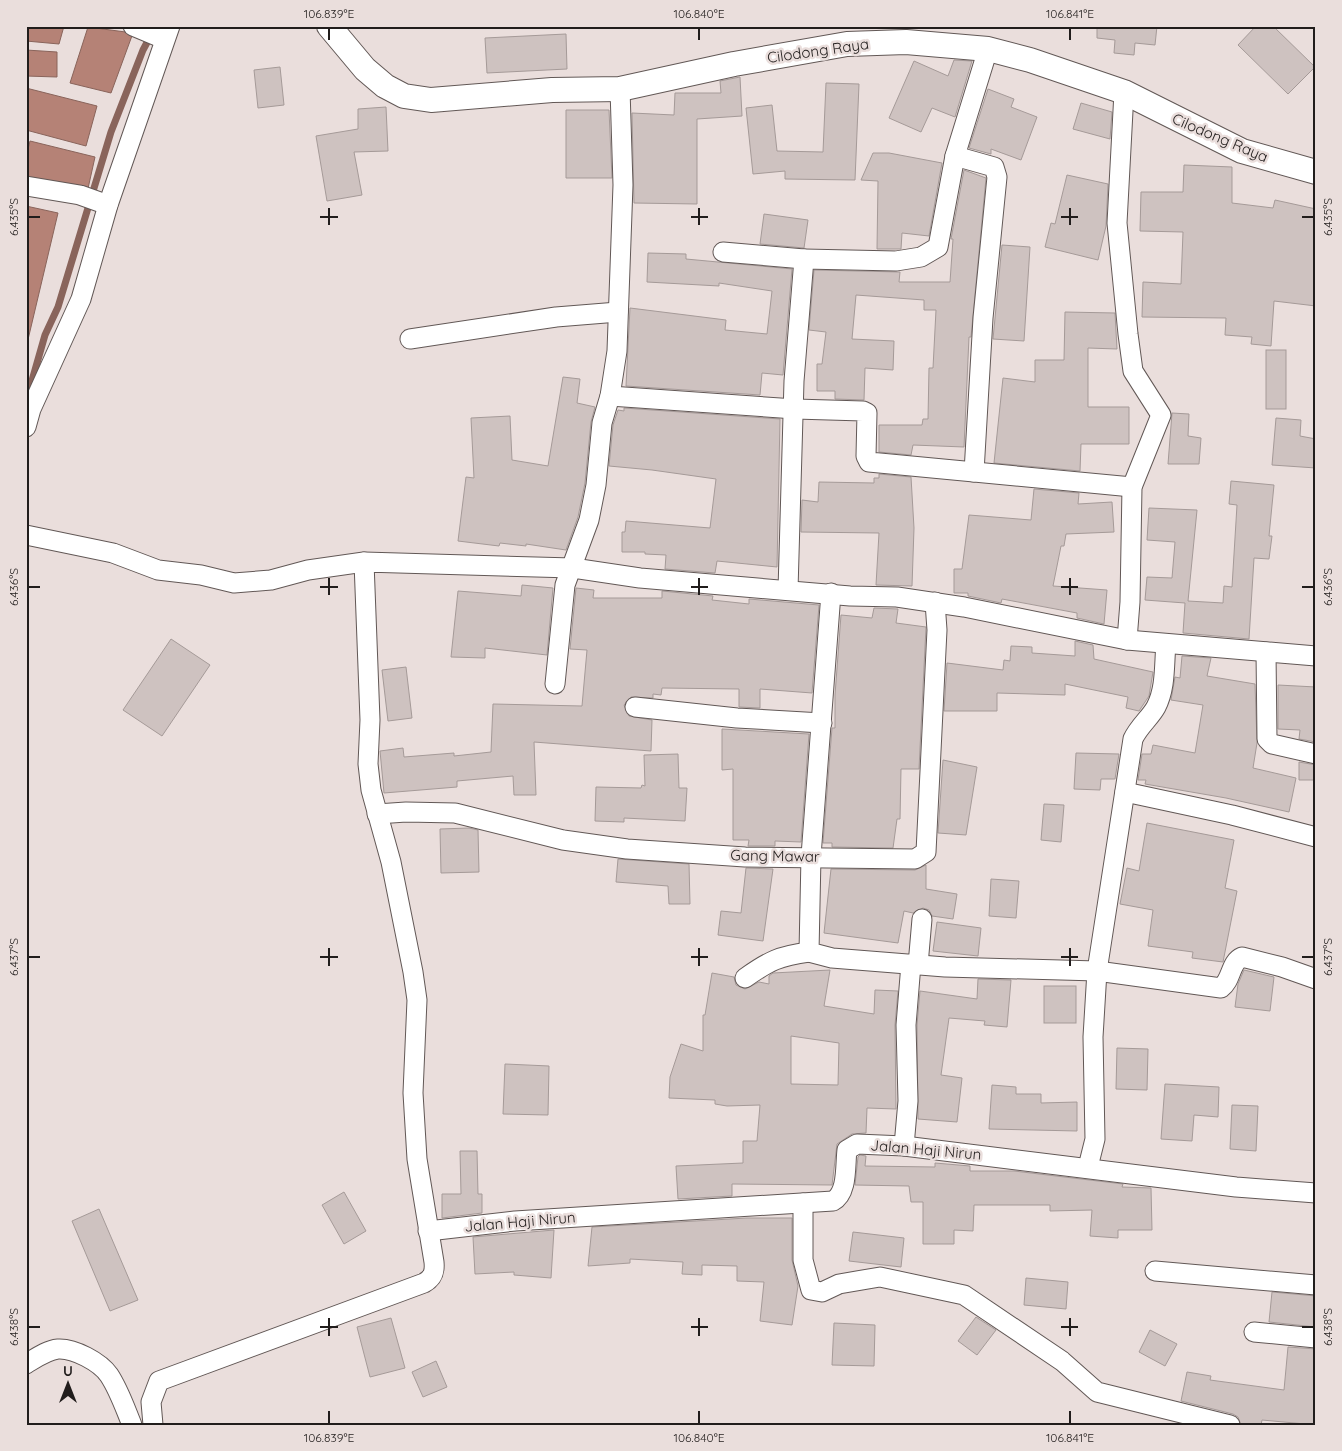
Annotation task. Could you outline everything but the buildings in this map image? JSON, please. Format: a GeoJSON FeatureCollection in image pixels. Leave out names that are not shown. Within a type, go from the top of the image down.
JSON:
{"type":"FeatureCollection","features":[{"type":"Feature","properties":{"kind":"street","name":"Cilodong Raya"},"geometry":{"type":"LineString","coordinates":[[329,26],[365,69],[385,86],[404,96],[431,100],[552,90],[620,89],[734,64],[847,44],[906,42],[988,49],[1030,60],[1124,92],[1242,151],[1316,172]]}},
{"type":"Feature","properties":{"kind":"street"},"geometry":{"type":"LineString","coordinates":[[26,427],[31,409],[81,299],[98,201],[164,34],[137,28]]}},
{"type":"Feature","properties":{"kind":"street"},"geometry":{"type":"LineString","coordinates":[[723,252],[804,259],[896,261],[921,257],[938,247],[955,156],[988,49]]}},
{"type":"Feature","properties":{"kind":"street"},"geometry":{"type":"LineString","coordinates":[[555,684],[565,585],[573,568],[589,520],[596,484],[602,423],[610,396],[617,351],[623,169],[620,89]]}},
{"type":"Feature","properties":{"kind":"street"},"geometry":{"type":"LineString","coordinates":[[1124,92],[1117,223],[1128,334],[1133,371],[1161,415],[1132,487],[1130,602],[1127,640]]}},
{"type":"Feature","properties":{"kind":"street"},"geometry":{"type":"LineString","coordinates":[[955,156],[987,163],[994,167],[997,177],[983,318],[974,472]]}},
{"type":"Feature","properties":{"kind":"street"},"geometry":{"type":"LineString","coordinates":[[26,186],[98,201]]}},
{"type":"Feature","properties":{"kind":"street"},"geometry":{"type":"LineString","coordinates":[[788,590],[795,409],[794,380],[804,259]]}},
{"type":"Feature","properties":{"kind":"street"},"geometry":{"type":"LineString","coordinates":[[410,340],[556,317],[618,312]]}},
{"type":"Feature","properties":{"kind":"street"},"geometry":{"type":"LineString","coordinates":[[610,396],[866,412],[866,456],[869,462],[1132,487]]}},
{"type":"Feature","properties":{"kind":"street"},"geometry":{"type":"LineString","coordinates":[[26,535],[112,553],[158,570],[201,575],[234,583],[271,580],[308,570],[364,562],[573,568],[640,578],[897,597],[935,602],[1127,640],[1316,656]]}},
{"type":"Feature","properties":{"kind":"street"},"geometry":{"type":"LineString","coordinates":[[154,1425],[151,1402],[159,1381],[430,1279],[434,1268],[417,1158],[413,1093],[417,1000],[390,862],[377,814],[368,764],[370,720],[364,562]]}},
{"type":"Feature","properties":{"kind":"street"},"geometry":{"type":"LineString","coordinates":[[809,952],[811,856],[831,593]]}},
{"type":"Feature","properties":{"kind":"street","name":"Gang Mawar"},"geometry":{"type":"LineString","coordinates":[[377,814],[406,812],[455,813],[563,840],[627,849],[745,856],[915,859],[926,852],[937,630],[935,602]]}},
{"type":"Feature","properties":{"kind":"street"},"geometry":{"type":"LineString","coordinates":[[1088,1167],[1095,1139],[1093,1037],[1097,970],[1133,739],[1138,728],[1156,708],[1162,690],[1166,644]]}},
{"type":"Feature","properties":{"kind":"street"},"geometry":{"type":"LineString","coordinates":[[1266,652],[1267,739],[1272,744],[1316,754]]}},
{"type":"Feature","properties":{"kind":"street"},"geometry":{"type":"LineString","coordinates":[[635,707],[737,718],[822,722]]}},
{"type":"Feature","properties":{"kind":"street"},"geometry":{"type":"LineString","coordinates":[[1125,792],[1232,815],[1316,838]]}},
{"type":"Feature","properties":{"kind":"street"},"geometry":{"type":"LineString","coordinates":[[904,1146],[908,1101],[906,1025],[922,919]]}},
{"type":"Feature","properties":{"kind":"street"},"geometry":{"type":"LineString","coordinates":[[745,978],[768,962],[784,955],[809,952],[832,958],[915,964],[1097,970],[1221,988],[1228,982],[1235,963],[1242,957],[1282,967],[1316,979]]}},
{"type":"Feature","properties":{"kind":"street","name":"Jalan Haji Nirun"},"geometry":{"type":"LineString","coordinates":[[428,1231],[515,1221],[833,1201],[839,1198],[843,1192],[847,1150],[857,1144],[904,1146],[1088,1167],[1236,1187],[1316,1193]]}},
{"type":"Feature","properties":{"kind":"street"},"geometry":{"type":"LineString","coordinates":[[803,1202],[803,1260],[811,1290],[822,1292],[839,1284],[880,1277],[964,1295],[1062,1361],[1097,1392],[1230,1425]]}},
{"type":"Feature","properties":{"kind":"street"},"geometry":{"type":"LineString","coordinates":[[1156,1271],[1316,1285]]}},
{"type":"Feature","properties":{"kind":"street"},"geometry":{"type":"LineString","coordinates":[[1254,1332],[1316,1338]]}},
{"type":"Feature","properties":{"kind":"street"},"geometry":{"type":"LineString","coordinates":[[26,1364],[42,1354],[58,1349],[71,1350],[97,1363],[108,1373],[132,1425]]}},
{"type":"Feature","properties":{"kind":"shaded area"},"geometry":{"type":"Polygon","coordinates":[[[26,26],[64,26],[59,44],[26,41],[26,26]]]}},
{"type":"Feature","properties":{"kind":"shaded area"},"geometry":{"type":"Polygon","coordinates":[[[88,27],[133,33],[111,93],[70,83],[88,27]]]}},
{"type":"Feature","properties":{"kind":"shaded area"},"geometry":{"type":"Polygon","coordinates":[[[26,50],[57,52],[57,77],[26,76],[26,50]]]}},
{"type":"Feature","properties":{"kind":"shaded area"},"geometry":{"type":"Polygon","coordinates":[[[26,88],[97,106],[86,146],[26,130],[26,88]]]}},
{"type":"Feature","properties":{"kind":"shaded area"},"geometry":{"type":"Polygon","coordinates":[[[30,141],[95,157],[87,193],[26,179],[26,157],[30,141]]]}},
{"type":"Feature","properties":{"kind":"shaded area"},"geometry":{"type":"Polygon","coordinates":[[[26,206],[58,213],[26,348],[26,206]]]}},
{"type":"Feature","properties":{"kind":"waterway"},"geometry":{"type":"LineString","coordinates":[[27,398],[45,335],[58,307],[111,132],[143,50],[151,35]]}}]}
